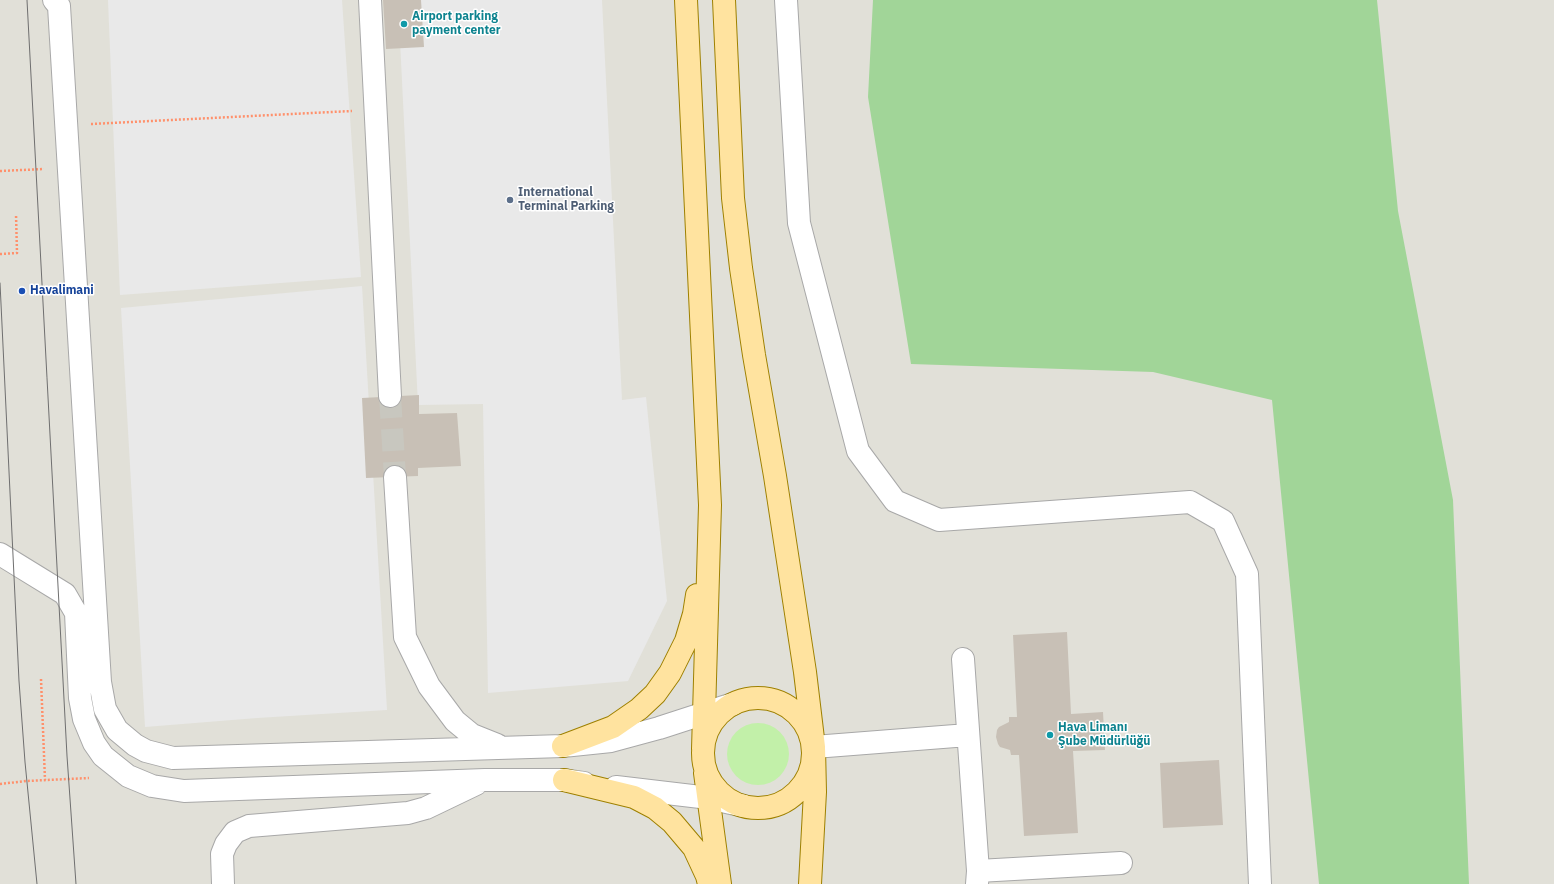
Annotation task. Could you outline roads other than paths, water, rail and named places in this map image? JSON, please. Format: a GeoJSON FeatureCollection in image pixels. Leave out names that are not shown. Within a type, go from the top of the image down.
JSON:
{"type":"FeatureCollection","features":[{"type":"Feature","properties":{"kind":"main road"},"geometry":{"type":"LineString","coordinates":[[686,0],[710,505],[704,759],[720,884]]}},
{"type":"Feature","properties":{"kind":"main road"},"geometry":{"type":"LineString","coordinates":[[724,0],[733,198],[741,268],[799,633],[814,747],[815,792],[810,884]]}},
{"type":"Feature","properties":{"kind":"main road"},"geometry":{"type":"LineString","coordinates":[[563,746],[613,727],[634,713],[655,694],[670,673],[686,641],[694,614],[710,505]]}},
{"type":"Feature","properties":{"kind":"main road"},"geometry":{"type":"LineString","coordinates":[[751,698],[769,698],[786,705],[800,715],[810,730],[814,747],[813,765],[809,776],[795,795],[780,804],[763,808],[744,806],[727,798],[713,785],[704,759],[707,731],[718,715],[733,704],[751,698]]}},
{"type":"Feature","properties":{"kind":"main road"},"geometry":{"type":"LineString","coordinates":[[564,780],[634,798],[655,808],[672,822],[694,848],[707,876],[708,884]]}},
{"type":"Feature","properties":{"kind":"street"},"geometry":{"type":"LineString","coordinates":[[54,0],[58,6],[100,682],[105,709],[117,730],[135,745],[173,758],[563,746],[611,741],[659,728],[733,704]]}},
{"type":"Feature","properties":{"kind":"street"},"geometry":{"type":"LineString","coordinates":[[370,0],[390,396]]}},
{"type":"Feature","properties":{"kind":"street"},"geometry":{"type":"LineString","coordinates":[[786,0],[799,223],[858,451],[895,501],[939,520],[1190,502],[1223,521],[1247,574],[1260,884]]}},
{"type":"Feature","properties":{"kind":"street"},"geometry":{"type":"LineString","coordinates":[[395,477],[405,638],[429,686],[455,721],[472,735],[503,748]]}},
{"type":"Feature","properties":{"kind":"street"},"geometry":{"type":"LineString","coordinates":[[0,554],[65,594],[76,613],[80,698],[84,719],[94,743],[103,756],[128,776],[152,786],[184,791],[485,780],[564,780],[709,798],[744,806]]}},
{"type":"Feature","properties":{"kind":"street"},"geometry":{"type":"LineString","coordinates":[[963,659],[978,877],[1121,863]]}},
{"type":"Feature","properties":{"kind":"street"},"geometry":{"type":"LineString","coordinates":[[814,747],[968,735]]}},
{"type":"Feature","properties":{"kind":"street"},"geometry":{"type":"LineString","coordinates":[[222,884],[222,854],[226,844],[235,832],[249,826],[408,813],[426,808],[485,780]]}},
{"type":"Feature","properties":{"kind":"tunnel"},"geometry":{"type":"LineString","coordinates":[[390,396],[395,477]]}},
{"type":"Feature","properties":{"kind":"tram line"},"geometry":{"type":"LineString","coordinates":[[27,0],[67,756],[76,884]]}},
{"type":"Feature","properties":{"kind":"tram line"},"geometry":{"type":"LineString","coordinates":[[0,283],[19,681],[37,884]]}},
{"type":"Feature","properties":{"kind":"place","name":"Airport parking payment center"},"geometry":{"type":"Point","coordinates":[404,24]}},
{"type":"Feature","properties":{"kind":"place","name":"International Terminal Parking"},"geometry":{"type":"Point","coordinates":[510,200]}},
{"type":"Feature","properties":{"kind":"place","name":"Havalimani"},"geometry":{"type":"Point","coordinates":[22,291]}},
{"type":"Feature","properties":{"kind":"place","name":"Hava Limanı Şube Müdürlüğü"},"geometry":{"type":"Point","coordinates":[1050,735]}}]}
